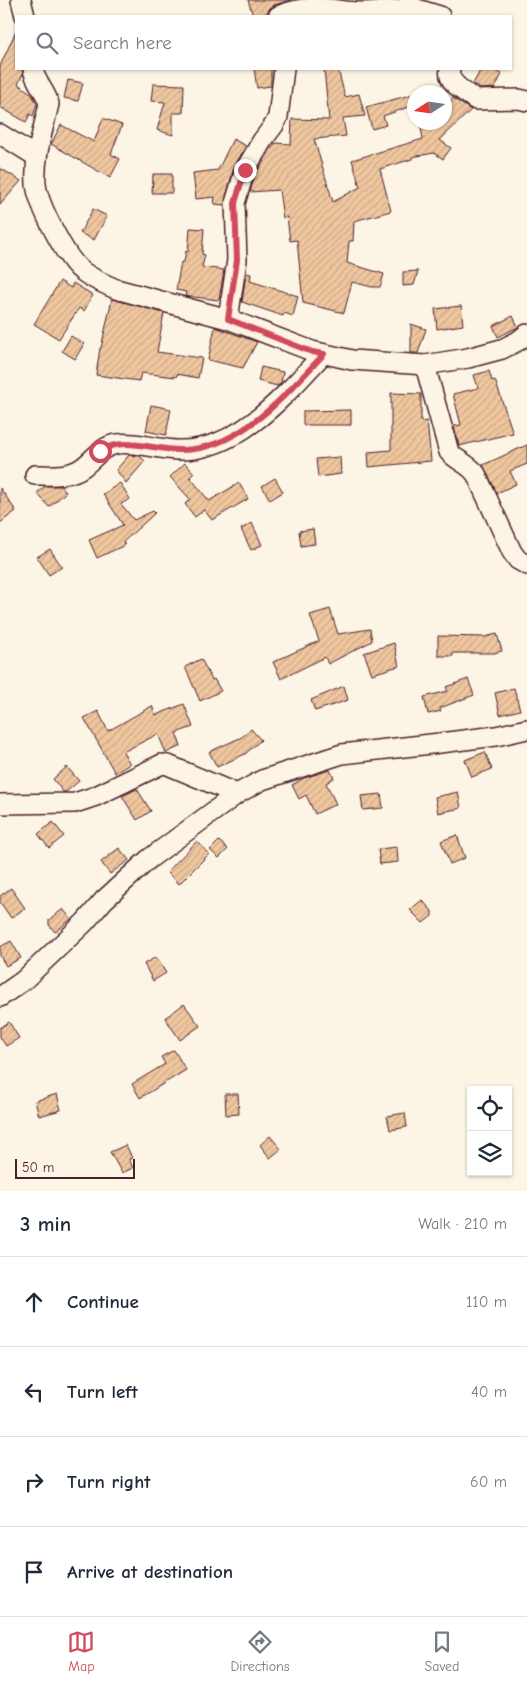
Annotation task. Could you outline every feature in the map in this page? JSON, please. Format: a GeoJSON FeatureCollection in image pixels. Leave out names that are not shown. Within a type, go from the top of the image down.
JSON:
{"type":"FeatureCollection","features":[{"type":"Feature","properties":{"kind":"street"},"geometry":{"type":"LineString","coordinates":[[21,0],[25,15]]}},
{"type":"Feature","properties":{"kind":"street"},"geometry":{"type":"LineString","coordinates":[[282,12],[314,8],[359,12],[411,4],[438,15]]}},
{"type":"Feature","properties":{"kind":"street"},"geometry":{"type":"LineString","coordinates":[[33,70],[36,80],[48,96],[49,104],[37,157],[36,183],[43,207],[66,253],[81,271],[99,282],[116,289],[228,319],[312,352],[352,360],[425,365],[468,358],[502,349],[527,334]]}},
{"type":"Feature","properties":{"kind":"street"},"geometry":{"type":"LineString","coordinates":[[228,319],[237,260],[235,203],[245,170],[278,117],[284,70]]}},
{"type":"Feature","properties":{"kind":"street"},"geometry":{"type":"LineString","coordinates":[[450,70],[448,74],[451,80],[476,100],[519,99],[527,101]]}},
{"type":"Feature","properties":{"kind":"street"},"geometry":{"type":"LineString","coordinates":[[0,134],[37,157]]}},
{"type":"Feature","properties":{"kind":"street"},"geometry":{"type":"LineString","coordinates":[[35,476],[74,472],[83,467],[100,451],[108,446],[119,443],[178,450],[201,449],[227,439],[263,415],[324,354]]}},
{"type":"Feature","properties":{"kind":"street"},"geometry":{"type":"LineString","coordinates":[[425,365],[449,452],[454,458],[471,467],[476,474],[512,552],[518,560],[527,565]]}},
{"type":"Feature","properties":{"kind":"street"},"geometry":{"type":"LineString","coordinates":[[0,998],[24,980],[85,922],[104,900],[149,859],[236,794],[262,780],[342,754],[496,736],[527,729]]}},
{"type":"Feature","properties":{"kind":"street"},"geometry":{"type":"LineString","coordinates":[[0,804],[75,803],[96,796],[162,764],[236,794]]}},
{"type":"Feature","properties":{"kind":"building"},"geometry":{"type":"Polygon","coordinates":[[[248,0],[291,0],[274,5],[267,13],[253,15],[248,0]]]}},
{"type":"Feature","properties":{"kind":"building"},"geometry":{"type":"Polygon","coordinates":[[[15,33],[15,70],[22,70],[23,74],[18,84],[31,93],[37,104],[33,116],[30,114],[26,122],[0,107],[0,66],[15,33]]]}},
{"type":"Feature","properties":{"kind":"building"},"geometry":{"type":"Polygon","coordinates":[[[254,70],[271,70],[271,86],[257,88],[254,70]]]}},
{"type":"Feature","properties":{"kind":"building"},"geometry":{"type":"Polygon","coordinates":[[[324,70],[338,70],[345,97],[359,94],[365,116],[343,118],[346,136],[314,139],[333,202],[360,187],[352,160],[423,139],[421,130],[450,130],[440,140],[451,148],[443,159],[434,153],[412,157],[412,159],[380,169],[391,211],[354,221],[353,241],[349,241],[347,263],[384,274],[380,287],[352,282],[344,313],[303,303],[297,240],[290,241],[287,217],[283,218],[279,190],[250,192],[255,175],[275,143],[291,144],[292,119],[329,120],[324,70]]]}},
{"type":"Feature","properties":{"kind":"building"},"geometry":{"type":"Polygon","coordinates":[[[480,70],[494,70],[502,74],[495,88],[481,89],[473,84],[480,70]]]}},
{"type":"Feature","properties":{"kind":"building"},"geometry":{"type":"Polygon","coordinates":[[[68,80],[83,83],[78,101],[64,98],[68,80]]]}},
{"type":"Feature","properties":{"kind":"building"},"geometry":{"type":"Polygon","coordinates":[[[153,84],[184,85],[183,113],[173,113],[173,135],[157,130],[165,102],[151,101],[153,84]]]}},
{"type":"Feature","properties":{"kind":"building"},"geometry":{"type":"Polygon","coordinates":[[[407,96],[407,107],[383,116],[386,125],[372,129],[366,107],[407,96]]]}},
{"type":"Feature","properties":{"kind":"building"},"geometry":{"type":"Polygon","coordinates":[[[452,99],[471,110],[452,128],[452,99]]]}},
{"type":"Feature","properties":{"kind":"building"},"geometry":{"type":"Polygon","coordinates":[[[103,118],[122,125],[111,154],[120,159],[110,178],[51,144],[61,125],[94,142],[103,118]]]}},
{"type":"Feature","properties":{"kind":"building"},"geometry":{"type":"Polygon","coordinates":[[[233,139],[246,146],[234,167],[224,205],[214,204],[215,197],[196,199],[193,173],[218,170],[233,139]]]}},
{"type":"Feature","properties":{"kind":"building"},"geometry":{"type":"Polygon","coordinates":[[[0,168],[21,181],[0,205],[0,168]]]}},
{"type":"Feature","properties":{"kind":"building"},"geometry":{"type":"Polygon","coordinates":[[[153,174],[172,174],[172,193],[152,193],[153,174]]]}},
{"type":"Feature","properties":{"kind":"building"},"geometry":{"type":"Polygon","coordinates":[[[93,209],[107,216],[94,240],[80,233],[93,209]]]}},
{"type":"Feature","properties":{"kind":"building"},"geometry":{"type":"Polygon","coordinates":[[[190,228],[204,229],[202,254],[205,255],[202,267],[224,270],[219,300],[185,296],[186,292],[176,290],[181,262],[184,262],[186,251],[188,252],[190,228]]]}},
{"type":"Feature","properties":{"kind":"building"},"geometry":{"type":"Polygon","coordinates":[[[418,271],[414,285],[403,286],[403,272],[418,271]]]}},
{"type":"Feature","properties":{"kind":"building"},"geometry":{"type":"Polygon","coordinates":[[[246,273],[251,274],[250,281],[298,296],[293,316],[284,313],[283,316],[242,302],[246,273]]]}},
{"type":"Feature","properties":{"kind":"building"},"geometry":{"type":"Polygon","coordinates":[[[60,281],[71,288],[73,283],[93,295],[84,311],[79,308],[59,339],[34,324],[60,281]]]}},
{"type":"Feature","properties":{"kind":"building"},"geometry":{"type":"Polygon","coordinates":[[[112,299],[164,313],[157,352],[202,358],[198,378],[177,374],[176,377],[141,373],[139,381],[96,375],[100,348],[112,299]]]}},
{"type":"Feature","properties":{"kind":"building"},"geometry":{"type":"Polygon","coordinates":[[[461,306],[463,325],[437,329],[435,309],[461,306]]]}},
{"type":"Feature","properties":{"kind":"building"},"geometry":{"type":"Polygon","coordinates":[[[513,316],[518,327],[498,337],[493,326],[513,316]]]}},
{"type":"Feature","properties":{"kind":"building"},"geometry":{"type":"Polygon","coordinates":[[[411,324],[426,329],[418,353],[411,353],[411,324]]]}},
{"type":"Feature","properties":{"kind":"building"},"geometry":{"type":"Polygon","coordinates":[[[215,327],[257,342],[243,368],[208,360],[215,327]]]}},
{"type":"Feature","properties":{"kind":"building"},"geometry":{"type":"Polygon","coordinates":[[[71,336],[84,344],[75,359],[62,351],[71,336]]]}},
{"type":"Feature","properties":{"kind":"building"},"geometry":{"type":"Polygon","coordinates":[[[261,367],[283,372],[281,383],[277,386],[258,381],[261,367]]]}},
{"type":"Feature","properties":{"kind":"building"},"geometry":{"type":"Polygon","coordinates":[[[489,371],[492,381],[495,380],[513,433],[459,446],[454,426],[461,425],[453,394],[478,388],[474,375],[489,371]]]}},
{"type":"Feature","properties":{"kind":"building"},"geometry":{"type":"Polygon","coordinates":[[[391,393],[421,394],[421,422],[427,421],[431,461],[369,467],[368,452],[391,450],[391,393]]]}},
{"type":"Feature","properties":{"kind":"building"},"geometry":{"type":"Polygon","coordinates":[[[151,405],[171,409],[166,435],[146,431],[151,405]]]}},
{"type":"Feature","properties":{"kind":"building"},"geometry":{"type":"Polygon","coordinates":[[[351,410],[351,425],[303,425],[303,411],[351,410]]]}},
{"type":"Feature","properties":{"kind":"building"},"geometry":{"type":"Polygon","coordinates":[[[527,445],[527,464],[510,471],[516,484],[497,493],[483,465],[527,445]]]}},
{"type":"Feature","properties":{"kind":"building"},"geometry":{"type":"Polygon","coordinates":[[[129,455],[140,456],[145,461],[126,483],[116,470],[129,455]]]}},
{"type":"Feature","properties":{"kind":"building"},"geometry":{"type":"Polygon","coordinates":[[[340,457],[341,474],[318,477],[316,459],[340,457]]]}},
{"type":"Feature","properties":{"kind":"building"},"geometry":{"type":"Polygon","coordinates":[[[185,463],[194,473],[190,477],[209,501],[239,483],[248,499],[212,520],[204,510],[195,517],[185,504],[190,499],[170,477],[185,463]]]}},
{"type":"Feature","properties":{"kind":"building"},"geometry":{"type":"Polygon","coordinates":[[[275,478],[283,492],[270,500],[262,486],[275,478]]]}},
{"type":"Feature","properties":{"kind":"building"},"geometry":{"type":"Polygon","coordinates":[[[120,483],[130,499],[121,504],[134,520],[153,511],[155,513],[123,542],[125,545],[97,558],[89,540],[123,525],[103,494],[120,483]]]}},
{"type":"Feature","properties":{"kind":"building"},"geometry":{"type":"Polygon","coordinates":[[[45,486],[61,486],[66,492],[49,507],[37,493],[45,486]]]}},
{"type":"Feature","properties":{"kind":"building"},"geometry":{"type":"Polygon","coordinates":[[[0,488],[16,511],[0,523],[0,488]]]}},
{"type":"Feature","properties":{"kind":"building"},"geometry":{"type":"Polygon","coordinates":[[[252,523],[262,545],[251,550],[241,529],[252,523]]]}},
{"type":"Feature","properties":{"kind":"building"},"geometry":{"type":"Polygon","coordinates":[[[313,529],[315,544],[301,546],[299,531],[313,529]]]}},
{"type":"Feature","properties":{"kind":"building"},"geometry":{"type":"Polygon","coordinates":[[[50,549],[62,567],[49,575],[37,557],[50,549]]]}},
{"type":"Feature","properties":{"kind":"building"},"geometry":{"type":"Polygon","coordinates":[[[330,609],[338,634],[370,629],[372,641],[328,664],[325,657],[281,679],[273,662],[319,641],[310,615],[330,609]]]}},
{"type":"Feature","properties":{"kind":"building"},"geometry":{"type":"Polygon","coordinates":[[[497,634],[502,651],[494,653],[453,653],[453,656],[438,656],[438,636],[485,637],[497,634]]]}},
{"type":"Feature","properties":{"kind":"building"},"geometry":{"type":"Polygon","coordinates":[[[394,643],[399,666],[372,674],[364,653],[394,643]]]}},
{"type":"Feature","properties":{"kind":"building"},"geometry":{"type":"Polygon","coordinates":[[[201,659],[212,680],[214,679],[221,691],[200,701],[185,667],[201,659]]]}},
{"type":"Feature","properties":{"kind":"building"},"geometry":{"type":"Polygon","coordinates":[[[468,679],[474,695],[440,708],[441,711],[428,714],[424,697],[448,691],[446,687],[468,679]]]}},
{"type":"Feature","properties":{"kind":"building"},"geometry":{"type":"Polygon","coordinates":[[[344,686],[348,700],[315,711],[311,700],[344,686]]]}},
{"type":"Feature","properties":{"kind":"building"},"geometry":{"type":"Polygon","coordinates":[[[514,688],[520,710],[500,715],[495,693],[514,688]]]}},
{"type":"Feature","properties":{"kind":"building"},"geometry":{"type":"Polygon","coordinates":[[[184,704],[193,727],[176,733],[181,746],[166,753],[158,734],[123,752],[130,764],[115,773],[84,718],[98,711],[108,731],[152,706],[156,715],[184,704]]]}},
{"type":"Feature","properties":{"kind":"building"},"geometry":{"type":"Polygon","coordinates":[[[251,729],[261,740],[245,754],[217,767],[209,752],[242,737],[251,729]]]}},
{"type":"Feature","properties":{"kind":"building"},"geometry":{"type":"Polygon","coordinates":[[[485,752],[492,769],[472,777],[465,760],[485,752]]]}},
{"type":"Feature","properties":{"kind":"building"},"geometry":{"type":"Polygon","coordinates":[[[67,767],[79,781],[66,792],[63,792],[53,779],[67,767]]]}},
{"type":"Feature","properties":{"kind":"building"},"geometry":{"type":"Polygon","coordinates":[[[330,770],[334,778],[326,783],[336,804],[315,814],[306,795],[299,799],[292,785],[304,778],[330,770]]]}},
{"type":"Feature","properties":{"kind":"building"},"geometry":{"type":"Polygon","coordinates":[[[137,789],[151,811],[137,820],[122,796],[137,789]]]}},
{"type":"Feature","properties":{"kind":"building"},"geometry":{"type":"Polygon","coordinates":[[[458,792],[461,808],[438,813],[435,797],[458,792]]]}},
{"type":"Feature","properties":{"kind":"building"},"geometry":{"type":"Polygon","coordinates":[[[381,794],[383,808],[363,810],[361,796],[381,794]]]}},
{"type":"Feature","properties":{"kind":"building"},"geometry":{"type":"Polygon","coordinates":[[[53,822],[64,836],[49,848],[38,834],[53,822]]]}},
{"type":"Feature","properties":{"kind":"building"},"geometry":{"type":"Polygon","coordinates":[[[457,835],[465,858],[450,864],[441,841],[457,835]]]}},
{"type":"Feature","properties":{"kind":"building"},"geometry":{"type":"Polygon","coordinates":[[[197,841],[209,854],[179,884],[167,872],[197,841]]]}},
{"type":"Feature","properties":{"kind":"building"},"geometry":{"type":"Polygon","coordinates":[[[219,841],[228,849],[219,858],[210,850],[219,841]]]}},
{"type":"Feature","properties":{"kind":"building"},"geometry":{"type":"Polygon","coordinates":[[[397,847],[398,862],[380,864],[378,849],[397,847]]]}},
{"type":"Feature","properties":{"kind":"building"},"geometry":{"type":"Polygon","coordinates":[[[119,848],[129,860],[110,874],[101,862],[119,848]]]}},
{"type":"Feature","properties":{"kind":"building"},"geometry":{"type":"Polygon","coordinates":[[[11,888],[25,908],[11,918],[0,902],[0,896],[11,888]]]}},
{"type":"Feature","properties":{"kind":"building"},"geometry":{"type":"Polygon","coordinates":[[[422,900],[432,911],[432,916],[423,923],[410,910],[422,900]]]}},
{"type":"Feature","properties":{"kind":"building"},"geometry":{"type":"Polygon","coordinates":[[[63,909],[71,919],[55,932],[49,925],[49,920],[63,909]]]}},
{"type":"Feature","properties":{"kind":"building"},"geometry":{"type":"Polygon","coordinates":[[[11,941],[21,958],[6,966],[0,956],[0,947],[11,941]]]}},
{"type":"Feature","properties":{"kind":"building"},"geometry":{"type":"Polygon","coordinates":[[[156,957],[166,973],[153,981],[144,964],[156,957]]]}},
{"type":"Feature","properties":{"kind":"building"},"geometry":{"type":"Polygon","coordinates":[[[184,1004],[200,1026],[180,1040],[165,1018],[184,1004]]]}},
{"type":"Feature","properties":{"kind":"building"},"geometry":{"type":"Polygon","coordinates":[[[9,1022],[19,1038],[6,1046],[0,1037],[0,1028],[9,1022]]]}},
{"type":"Feature","properties":{"kind":"building"},"geometry":{"type":"Polygon","coordinates":[[[174,1050],[186,1070],[140,1098],[132,1084],[165,1064],[161,1057],[174,1050]]]}},
{"type":"Feature","properties":{"kind":"building"},"geometry":{"type":"Polygon","coordinates":[[[57,1094],[61,1110],[39,1116],[35,1101],[57,1094]]]}},
{"type":"Feature","properties":{"kind":"building"},"geometry":{"type":"Polygon","coordinates":[[[225,1094],[238,1094],[239,1114],[226,1115],[225,1094]]]}},
{"type":"Feature","properties":{"kind":"building"},"geometry":{"type":"Polygon","coordinates":[[[405,1113],[407,1127],[390,1130],[387,1116],[405,1113]]]}},
{"type":"Feature","properties":{"kind":"building"},"geometry":{"type":"Polygon","coordinates":[[[270,1136],[281,1149],[270,1158],[260,1145],[270,1136]]]}},
{"type":"Feature","properties":{"kind":"building"},"geometry":{"type":"Polygon","coordinates":[[[126,1145],[132,1158],[129,1159],[133,1168],[122,1173],[110,1152],[126,1145]]]}},
{"type":"Feature","properties":{"kind":"route"},"geometry":{"type":"LineString","coordinates":[[100,451],[108,446],[119,443],[178,450],[201,449],[227,439],[263,415],[324,354],[312,352],[228,319],[237,260],[234,209],[245,170]]}}]}
